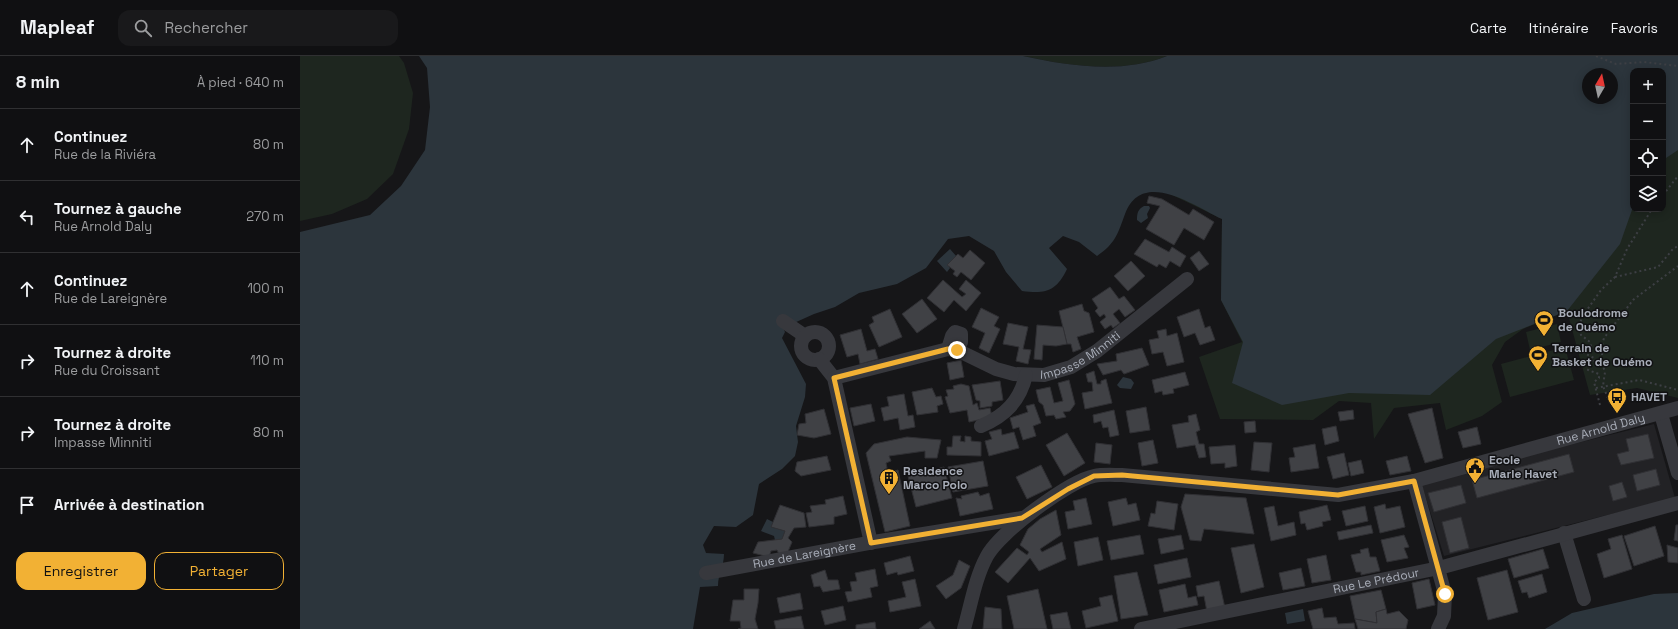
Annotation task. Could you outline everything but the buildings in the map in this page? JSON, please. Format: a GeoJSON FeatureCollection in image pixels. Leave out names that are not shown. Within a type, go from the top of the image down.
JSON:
{"type":"FeatureCollection","features":[{"type":"Feature","properties":{"kind":"street","name":"Impasse Minniti"},"geometry":{"type":"LineString","coordinates":[[834,378],[952,349],[996,369],[1026,375],[1044,375],[1071,367],[1097,351],[1187,279]]}},
{"type":"Feature","properties":{"kind":"street"},"geometry":{"type":"LineString","coordinates":[[783,321],[805,336]]}},
{"type":"Feature","properties":{"kind":"street"},"geometry":{"type":"LineString","coordinates":[[818,359],[827,352],[828,340],[819,333],[814,332],[805,336],[802,341],[802,352],[809,358],[818,359],[834,378],[871,543]]}},
{"type":"Feature","properties":{"kind":"street"},"geometry":{"type":"LineString","coordinates":[[981,426],[996,419],[1012,405],[1023,388],[1026,375]]}},
{"type":"Feature","properties":{"kind":"street","name":"Rue Arnold Daly"},"geometry":{"type":"LineString","coordinates":[[964,629],[987,556],[1022,518],[1068,489],[1094,476],[1122,475],[1338,495],[1414,481],[1661,414],[1678,408]]}},
{"type":"Feature","properties":{"kind":"street"},"geometry":{"type":"LineString","coordinates":[[1661,414],[1678,473]]}},
{"type":"Feature","properties":{"kind":"street"},"geometry":{"type":"LineString","coordinates":[[1414,481],[1445,594],[1444,616],[1438,629]]}},
{"type":"Feature","properties":{"kind":"street","name":"Rue Le Prédour"},"geometry":{"type":"LineString","coordinates":[[1141,629],[1439,568],[1678,503]]}},
{"type":"Feature","properties":{"kind":"street","name":"Rue de Lareignère"},"geometry":{"type":"LineString","coordinates":[[706,573],[871,543],[1022,518]]}},
{"type":"Feature","properties":{"kind":"street"},"geometry":{"type":"LineString","coordinates":[[1564,533],[1584,599]]}},
{"type":"Feature","properties":{"kind":"path"},"geometry":{"type":"LineString","coordinates":[[1596,56],[1616,64],[1644,62],[1678,66]]}},
{"type":"Feature","properties":{"kind":"path"},"geometry":{"type":"LineString","coordinates":[[1666,191],[1678,176]]}},
{"type":"Feature","properties":{"kind":"path"},"geometry":{"type":"LineString","coordinates":[[1600,405],[1594,382],[1599,378],[1599,374],[1588,370],[1594,358],[1584,353],[1591,346],[1590,342],[1581,334],[1579,327],[1582,317],[1601,290],[1615,278],[1628,249],[1650,212]]}},
{"type":"Feature","properties":{"kind":"path"},"geometry":{"type":"LineString","coordinates":[[1615,278],[1658,267],[1673,249],[1678,246]]}},
{"type":"Feature","properties":{"kind":"path"},"geometry":{"type":"LineString","coordinates":[[1610,403],[1603,386],[1605,372],[1602,363],[1602,345],[1607,333],[1633,300],[1678,266]]}},
{"type":"Feature","properties":{"kind":"path"},"geometry":{"type":"LineString","coordinates":[[1596,388],[1639,380],[1678,390]]}},
{"type":"Feature","properties":{"kind":"shaded area"},"geometry":{"type":"Polygon","coordinates":[[[300,56],[399,56],[404,63],[413,93],[409,129],[393,174],[367,199],[332,214],[300,221],[300,56]]]}},
{"type":"Feature","properties":{"kind":"shaded area"},"geometry":{"type":"Polygon","coordinates":[[[419,56],[1023,56],[1059,63],[1114,67],[1150,62],[1167,56],[1678,56],[1678,150],[1666,158],[1666,68],[1630,68],[1630,212],[1631,212],[1620,244],[1567,311],[1496,339],[1430,395],[1349,393],[1282,405],[1232,383],[1243,342],[1221,300],[1222,219],[1169,194],[1156,192],[1143,194],[1133,200],[1125,214],[1116,237],[1108,247],[1097,256],[1079,242],[1063,236],[1049,248],[1067,269],[1059,283],[1049,290],[1037,292],[1022,291],[1006,272],[994,251],[969,236],[948,239],[926,268],[897,284],[859,293],[835,307],[794,323],[782,326],[785,332],[782,338],[806,384],[805,397],[796,426],[798,442],[795,456],[782,469],[759,484],[753,515],[736,527],[714,526],[703,545],[706,553],[724,554],[723,562],[718,586],[700,587],[693,629],[300,629],[300,232],[370,215],[401,186],[425,150],[430,107],[427,68],[419,56]]]}},
{"type":"Feature","properties":{"kind":"shaded area"},"geometry":{"type":"Polygon","coordinates":[[[1023,56],[1167,56],[1150,62],[1114,67],[1059,63],[1023,56]]]}},
{"type":"Feature","properties":{"kind":"shaded area"},"geometry":{"type":"Polygon","coordinates":[[[1303,56],[1678,56],[1678,398],[1637,388],[1590,395],[1567,311],[1523,329],[1505,342],[1492,365],[1502,402],[1482,416],[1446,430],[1440,403],[1394,408],[1374,439],[1371,403],[1339,401],[1313,420],[1220,419],[1199,357],[1242,342],[1221,300],[1222,219],[1166,192],[1303,56]]]}},
{"type":"Feature","properties":{"kind":"shaded area"},"geometry":{"type":"Polygon","coordinates":[[[1144,206],[1149,206],[1150,208],[1147,214],[1148,218],[1141,223],[1137,220],[1137,215],[1139,210],[1144,206]]]}},
{"type":"Feature","properties":{"kind":"shaded area"},"geometry":{"type":"Polygon","coordinates":[[[950,249],[957,257],[948,265],[950,268],[947,272],[937,261],[950,249]]]}},
{"type":"Feature","properties":{"kind":"shaded area","name":"Boulodrome de Ouémo"},"geometry":{"type":"Polygon","coordinates":[[[1557,324],[1561,342],[1530,350],[1526,332],[1557,324]]]}},
{"type":"Feature","properties":{"kind":"shaded area","name":"Terrain de Basket de Ouémo"},"geometry":{"type":"Polygon","coordinates":[[[1565,347],[1574,380],[1510,397],[1501,364],[1565,347]]]}},
{"type":"Feature","properties":{"kind":"shaded area"},"geometry":{"type":"Polygon","coordinates":[[[1123,377],[1131,379],[1134,383],[1131,389],[1120,388],[1117,385],[1123,377]]]}},
{"type":"Feature","properties":{"kind":"shaded area"},"geometry":{"type":"Polygon","coordinates":[[[1654,424],[1675,498],[1444,556],[1421,482],[1654,424]]]}},
{"type":"Feature","properties":{"kind":"shaded area"},"geometry":{"type":"Polygon","coordinates":[[[767,519],[773,522],[771,527],[785,531],[782,539],[775,540],[774,536],[761,531],[767,519]]]}},
{"type":"Feature","properties":{"kind":"shaded area"},"geometry":{"type":"Polygon","coordinates":[[[1678,593],[1678,629],[1545,629],[1572,613],[1654,594],[1678,593]]]}},
{"type":"Feature","properties":{"kind":"shaded area"},"geometry":{"type":"Polygon","coordinates":[[[1303,609],[1305,621],[1287,624],[1285,613],[1303,609]]]}},
{"type":"Feature","properties":{"kind":"place","name":"Boulodrome de Ouémo"},"geometry":{"type":"Point","coordinates":[1544,337]}},
{"type":"Feature","properties":{"kind":"place","name":"Terrain de Basket de Ouémo"},"geometry":{"type":"Point","coordinates":[1538,372]}},
{"type":"Feature","properties":{"kind":"place","name":"HAVET"},"geometry":{"type":"Point","coordinates":[1617,414]}},
{"type":"Feature","properties":{"kind":"place","name":"Ecole Marie Havet"},"geometry":{"type":"Point","coordinates":[1475,484]}},
{"type":"Feature","properties":{"kind":"place","name":"Residence Marco Polo"},"geometry":{"type":"Point","coordinates":[889,495]}},
{"type":"Feature","properties":{"kind":"route"},"geometry":{"type":"LineString","coordinates":[[957,350],[948,349],[834,378],[871,543],[1022,518],[1068,489],[1094,476],[1122,475],[1338,495],[1414,481],[1445,594]]}}]}
